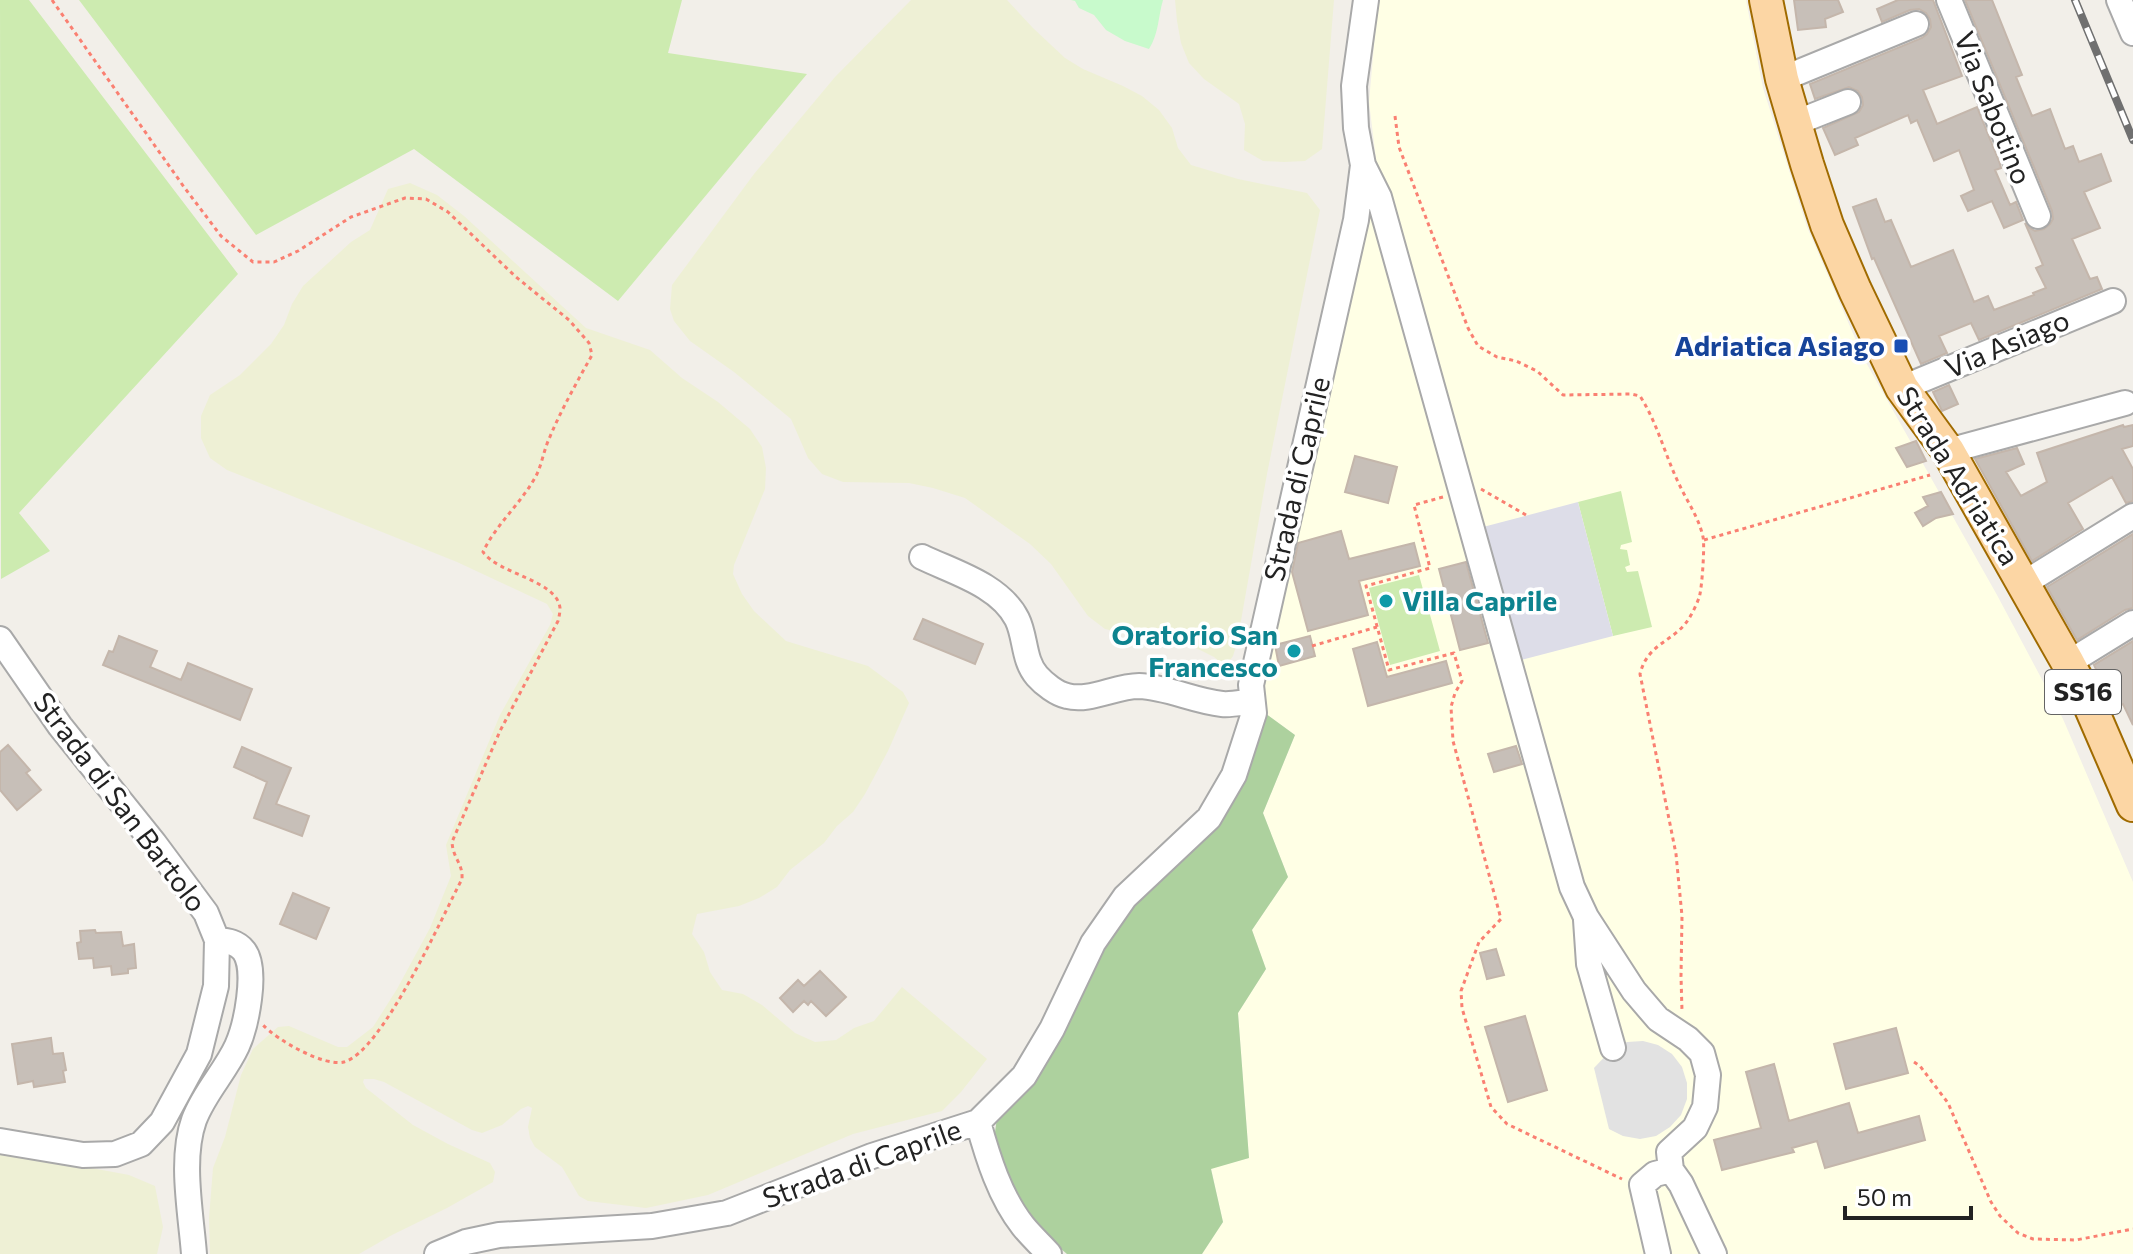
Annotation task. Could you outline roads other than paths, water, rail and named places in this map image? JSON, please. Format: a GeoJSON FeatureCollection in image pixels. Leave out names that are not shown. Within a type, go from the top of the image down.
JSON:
{"type":"FeatureCollection","features":[{"type":"Feature","properties":{"kind":"main road","name":"Strada Adriatica"},"geometry":{"type":"LineString","coordinates":[[1766,0],[1782,79],[1827,225],[1872,328],[1939,463],[2023,584],[2068,663],[2133,805]]}},
{"type":"Feature","properties":{"kind":"street","name":"Strada di Caprile"},"geometry":{"type":"LineString","coordinates":[[437,1254],[466,1242],[499,1235],[652,1226],[727,1213],[872,1156],[978,1122],[1024,1076],[1052,1029],[1093,943],[1125,897],[1209,818],[1234,775],[1254,713],[1251,685],[1356,220],[1363,165],[1356,128],[1354,86],[1366,0]]}},
{"type":"Feature","properties":{"kind":"street","name":"Via Sabotino"},"geometry":{"type":"LineString","coordinates":[[1949,0],[2038,216]]}},
{"type":"Feature","properties":{"kind":"street"},"geometry":{"type":"LineString","coordinates":[[2119,0],[2133,33]]}},
{"type":"Feature","properties":{"kind":"street"},"geometry":{"type":"LineString","coordinates":[[1782,79],[1916,24]]}},
{"type":"Feature","properties":{"kind":"street"},"geometry":{"type":"LineString","coordinates":[[1795,123],[1848,102]]}},
{"type":"Feature","properties":{"kind":"street"},"geometry":{"type":"LineString","coordinates":[[1363,165],[1379,197],[1572,887],[1586,917],[1642,1000],[1658,1019],[1688,1039],[1702,1053],[1708,1075],[1705,1107],[1695,1128],[1669,1152],[1671,1170],[1681,1184],[1714,1254]]}},
{"type":"Feature","properties":{"kind":"street","name":"Via Asiago"},"geometry":{"type":"LineString","coordinates":[[1902,388],[2113,301]]}},
{"type":"Feature","properties":{"kind":"street"},"geometry":{"type":"LineString","coordinates":[[1939,463],[2125,403]]}},
{"type":"Feature","properties":{"kind":"street"},"geometry":{"type":"LineString","coordinates":[[2023,584],[2133,516]]}},
{"type":"Feature","properties":{"kind":"street"},"geometry":{"type":"LineString","coordinates":[[922,557],[974,581],[999,597],[1017,619],[1026,654],[1036,675],[1067,697],[1141,686],[1223,704],[1252,701]]}},
{"type":"Feature","properties":{"kind":"street"},"geometry":{"type":"LineString","coordinates":[[2068,663],[2133,623]]}},
{"type":"Feature","properties":{"kind":"street","name":"Strada di San Bartolo"},"geometry":{"type":"LineString","coordinates":[[0,639],[60,726],[206,913],[217,940],[216,986],[199,1054],[162,1122],[141,1144],[115,1154],[83,1155],[0,1141]]}},
{"type":"Feature","properties":{"kind":"street"},"geometry":{"type":"LineString","coordinates":[[1586,917],[1589,964],[1613,1048]]}},
{"type":"Feature","properties":{"kind":"street"},"geometry":{"type":"LineString","coordinates":[[194,1254],[189,1142],[194,1120],[236,1046],[245,1020],[250,972],[246,953],[234,942],[217,940]]}},
{"type":"Feature","properties":{"kind":"street"},"geometry":{"type":"LineString","coordinates":[[978,1122],[989,1161],[1006,1198],[1022,1225],[1049,1254]]}},
{"type":"Feature","properties":{"kind":"street"},"geometry":{"type":"LineString","coordinates":[[1658,1254],[1642,1185],[1655,1174],[1671,1170]]}},
{"type":"Feature","properties":{"kind":"railway"},"geometry":{"type":"LineString","coordinates":[[2075,0],[2133,140]]}},
{"type":"Feature","properties":{"kind":"place","name":"Adriatica Asiago"},"geometry":{"type":"Point","coordinates":[1901,346]}},
{"type":"Feature","properties":{"kind":"place","name":"Villa Caprile"},"geometry":{"type":"Point","coordinates":[1386,601]}},
{"type":"Feature","properties":{"kind":"place","name":"Oratorio San Francesco"},"geometry":{"type":"Point","coordinates":[1294,651]}}]}
